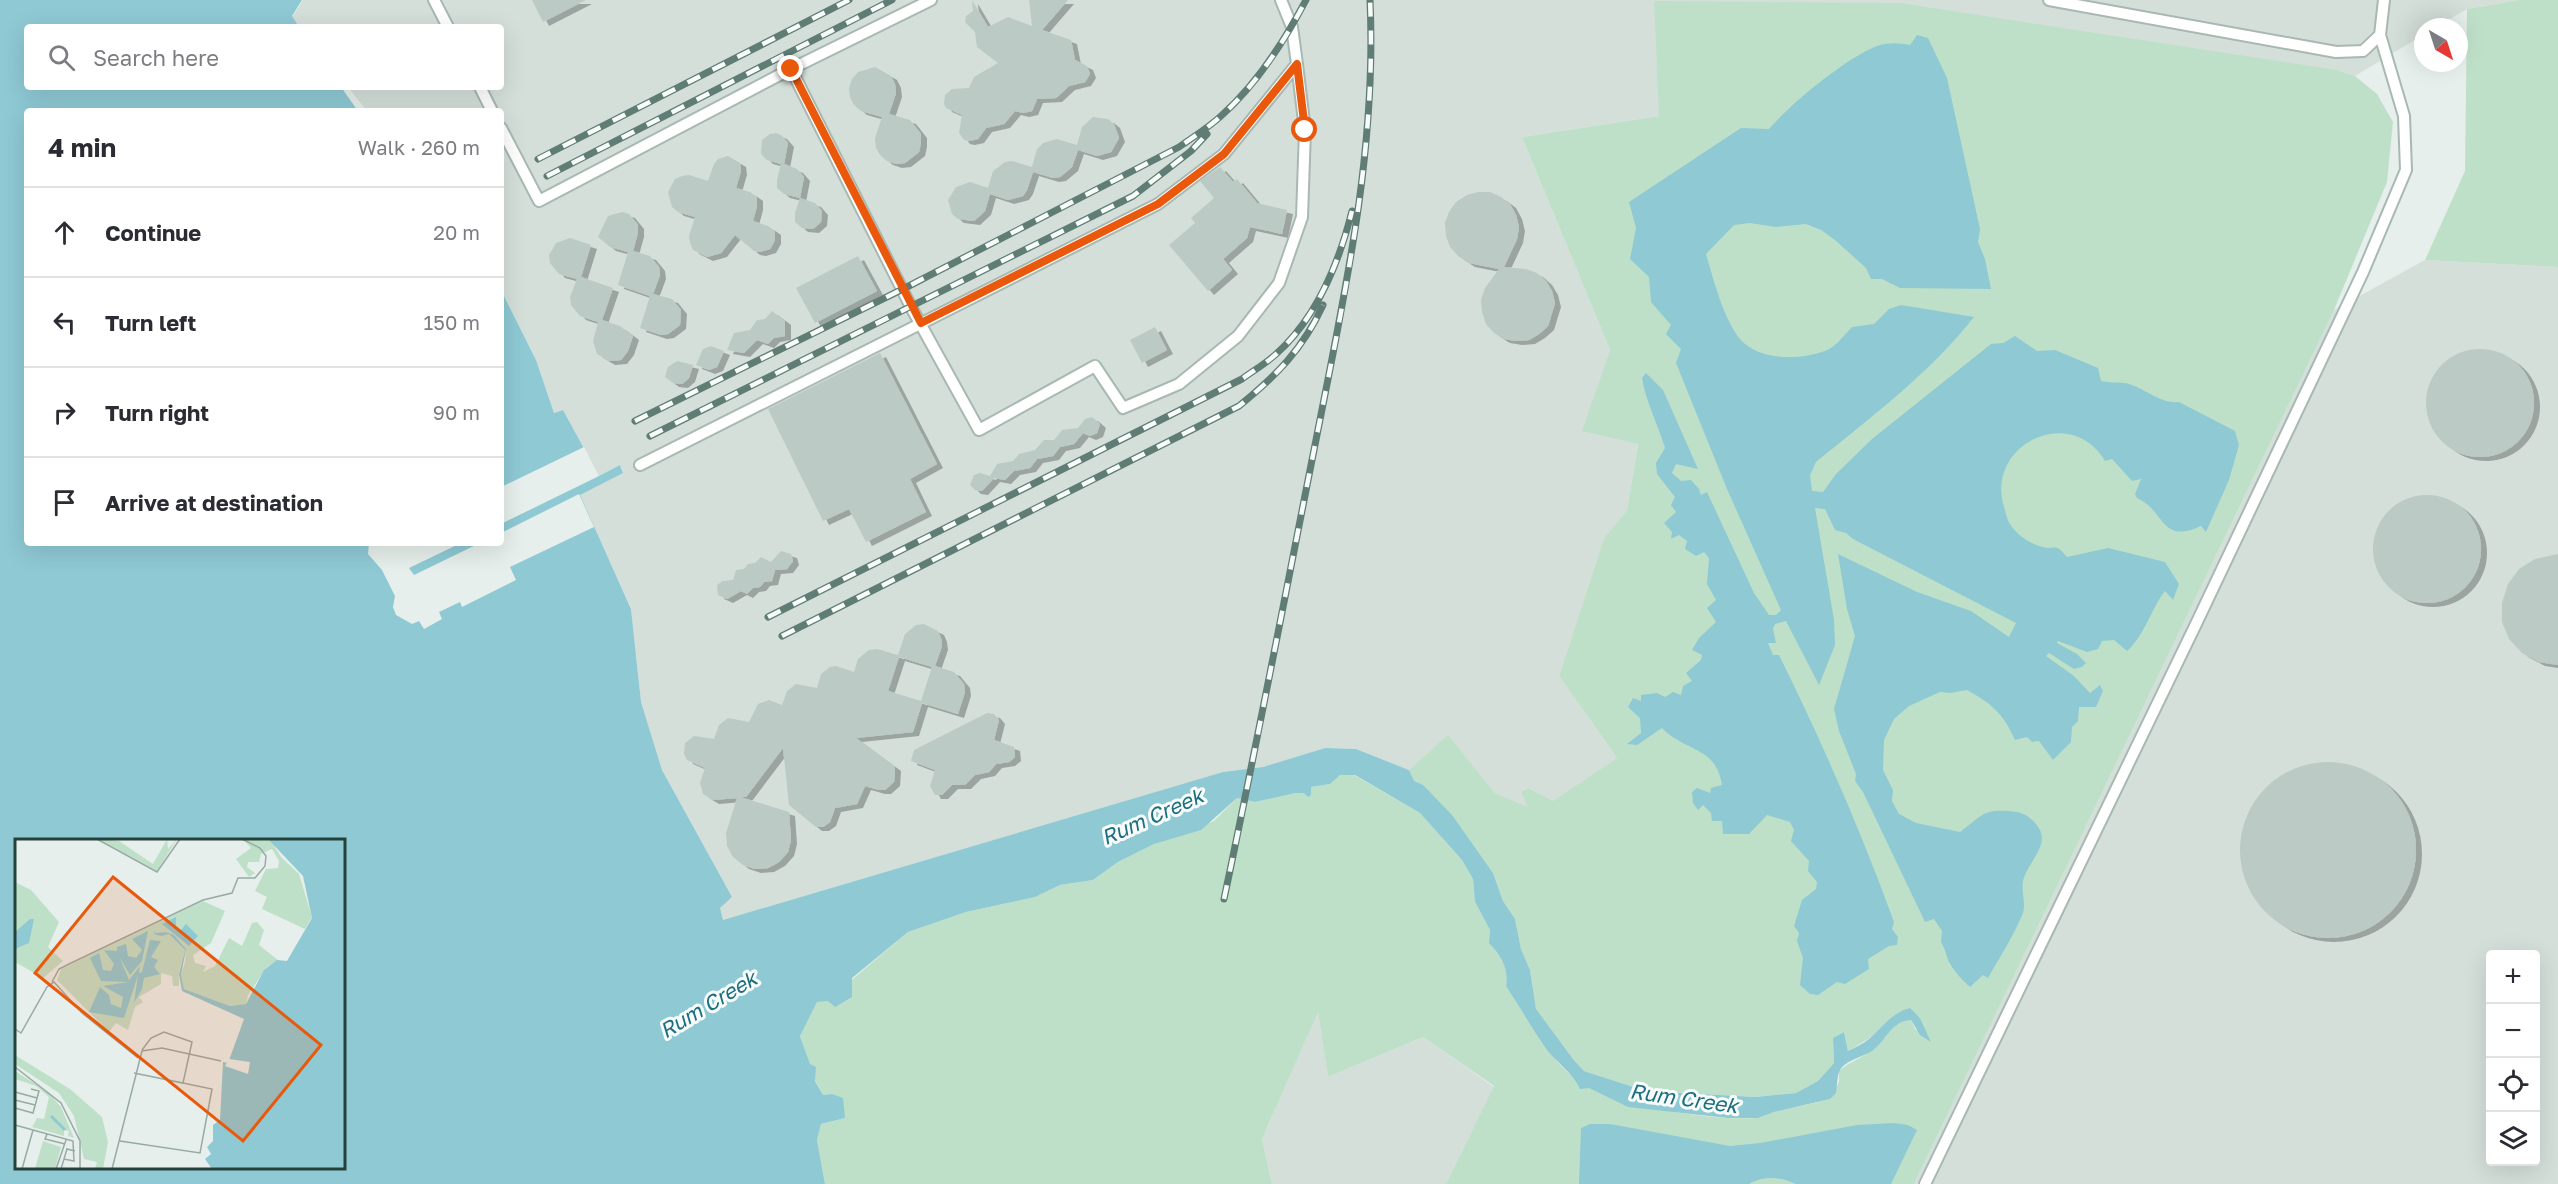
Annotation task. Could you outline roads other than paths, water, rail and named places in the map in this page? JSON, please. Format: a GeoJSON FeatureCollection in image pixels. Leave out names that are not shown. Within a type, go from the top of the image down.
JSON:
{"type":"FeatureCollection","features":[{"type":"Feature","properties":{"kind":"lane"},"geometry":{"type":"LineString","coordinates":[[434,0],[446,24]]}},
{"type":"Feature","properties":{"kind":"lane"},"geometry":{"type":"LineString","coordinates":[[504,134],[539,201],[791,69],[931,0]]}},
{"type":"Feature","properties":{"kind":"lane"},"geometry":{"type":"LineString","coordinates":[[791,69],[921,323],[979,430],[1095,366],[1123,408],[1179,384],[1238,336],[1279,284],[1302,217],[1305,130],[1292,27],[1281,0]]}},
{"type":"Feature","properties":{"kind":"lane"},"geometry":{"type":"LineString","coordinates":[[2049,0],[2336,52],[2363,51],[2380,35]]}},
{"type":"Feature","properties":{"kind":"lane"},"geometry":{"type":"LineString","coordinates":[[1925,1184],[2201,614],[2363,272],[2406,170],[2404,116],[2380,35],[2384,0]]}},
{"type":"Feature","properties":{"kind":"lane"},"geometry":{"type":"LineString","coordinates":[[640,465],[1158,204],[1224,154],[1297,64]]}},
{"type":"Feature","properties":{"kind":"lane"},"geometry":{"type":"LineString","coordinates":[[482,90],[490,108]]}},
{"type":"Feature","properties":{"kind":"water","name":"Rum Creek"},"geometry":{"type":"Polygon","coordinates":[[[0,0],[302,0],[292,16],[297,24],[24,24],[24,90],[343,90],[356,108],[24,108],[24,546],[504,546],[504,296],[536,360],[554,413],[563,410],[599,476],[620,465],[623,473],[580,495],[631,609],[641,702],[662,770],[732,897],[720,908],[723,920],[1223,772],[1263,767],[1325,748],[1356,749],[1409,770],[1414,781],[1423,785],[1453,816],[1493,873],[1503,901],[1515,919],[1521,949],[1530,970],[1536,1009],[1584,1071],[1646,1091],[1755,1097],[1796,1093],[1818,1081],[1834,1063],[1833,1038],[1844,1032],[1848,1051],[1869,1039],[1892,1017],[1903,1010],[1910,1008],[1920,1018],[1931,1042],[1920,1035],[1911,1020],[1904,1021],[1894,1027],[1872,1051],[1850,1061],[1840,1070],[1836,1093],[1830,1099],[1758,1118],[1728,1118],[1628,1107],[1589,1088],[1580,1089],[1547,1050],[1506,986],[1505,968],[1497,952],[1489,943],[1490,930],[1475,902],[1473,879],[1462,860],[1420,813],[1355,775],[1340,775],[1330,784],[1311,787],[1311,795],[1308,797],[1304,793],[1296,793],[1255,802],[1237,798],[1201,830],[1154,844],[1118,862],[1093,880],[1060,885],[1035,897],[966,912],[908,932],[852,978],[852,997],[835,1007],[828,1001],[817,1002],[800,1036],[810,1064],[816,1067],[815,1081],[823,1095],[832,1094],[843,1098],[845,1118],[821,1124],[817,1140],[825,1184],[0,1184],[0,0]]]}},
{"type":"Feature","properties":{"kind":"water"},"geometry":{"type":"Polygon","coordinates":[[[1917,35],[1928,38],[1947,78],[1980,229],[1978,242],[1985,259],[1991,289],[1900,288],[1882,279],[1871,279],[1866,268],[1835,240],[1821,230],[1806,224],[1776,227],[1750,223],[1734,225],[1706,254],[1720,299],[1735,332],[1749,347],[1769,355],[1792,357],[1825,351],[1836,344],[1852,327],[1874,324],[1889,309],[1901,305],[1974,317],[1919,376],[1816,462],[1810,475],[1812,491],[1823,492],[1836,474],[1872,439],[1991,344],[2003,343],[2015,336],[2037,351],[2055,350],[2098,368],[2101,381],[2125,383],[2158,398],[2179,402],[2235,431],[2239,445],[2229,480],[2206,532],[2201,526],[2188,531],[2170,529],[2146,503],[2137,498],[2135,494],[2141,479],[2132,481],[2112,459],[2105,461],[2090,444],[2072,435],[2053,433],[2035,439],[2019,449],[2007,465],[2001,485],[2004,507],[2009,522],[2022,537],[2037,545],[2058,549],[2067,557],[2108,548],[2165,562],[2179,584],[2173,600],[2165,591],[2139,637],[2127,651],[2114,640],[2102,641],[2098,649],[2087,652],[2058,641],[2057,643],[2077,654],[2086,663],[2074,669],[2049,653],[2046,656],[2074,676],[2090,693],[2100,685],[2103,691],[2096,707],[2079,707],[2078,721],[2072,727],[2071,742],[2053,760],[2039,741],[2032,742],[2027,737],[2015,740],[1996,710],[1967,690],[1940,692],[1909,706],[1894,719],[1884,740],[1883,770],[1893,790],[1892,801],[1899,814],[1916,823],[1960,832],[1986,813],[2017,812],[2030,818],[2041,831],[2041,845],[2023,881],[2023,913],[1988,978],[1983,975],[1970,987],[1948,960],[1941,942],[1942,931],[1934,919],[1925,922],[1863,792],[1855,781],[1856,774],[1839,731],[1834,709],[1855,636],[1847,609],[1838,554],[1917,592],[1971,611],[2009,637],[2016,623],[1853,539],[1846,533],[1835,530],[1825,509],[1815,508],[1834,620],[1835,645],[1819,685],[1786,621],[1775,624],[1773,629],[1776,643],[1768,643],[1773,655],[1779,655],[1826,754],[1894,922],[1892,929],[1898,937],[1897,945],[1889,946],[1868,959],[1869,969],[1845,984],[1837,982],[1818,995],[1810,994],[1800,985],[1803,958],[1797,941],[1799,933],[1794,926],[1802,900],[1816,889],[1817,882],[1808,871],[1809,861],[1791,841],[1794,830],[1790,822],[1767,815],[1749,834],[1723,834],[1722,821],[1712,821],[1711,813],[1703,805],[1698,810],[1693,803],[1692,792],[1697,788],[1710,793],[1711,788],[1722,785],[1719,772],[1706,756],[1680,742],[1662,728],[1637,745],[1627,744],[1641,733],[1640,718],[1628,707],[1633,698],[1641,701],[1641,695],[1657,693],[1665,697],[1673,692],[1681,695],[1683,686],[1692,681],[1686,673],[1701,660],[1702,655],[1692,650],[1699,638],[1716,622],[1707,608],[1716,600],[1707,584],[1709,558],[1704,552],[1696,556],[1685,549],[1687,541],[1679,535],[1671,539],[1672,532],[1664,523],[1676,512],[1671,505],[1675,497],[1657,474],[1656,463],[1665,448],[1644,387],[1642,378],[1646,373],[1663,390],[1698,469],[1676,464],[1672,473],[1681,481],[1691,480],[1701,495],[1707,492],[1754,593],[1769,615],[1776,615],[1781,610],[1727,489],[1676,363],[1681,349],[1666,334],[1671,325],[1651,302],[1649,277],[1630,259],[1636,228],[1629,202],[1741,128],[1769,129],[1820,82],[1850,60],[1885,44],[1910,45],[1917,35]]]}},
{"type":"Feature","properties":{"kind":"water"},"geometry":{"type":"Polygon","coordinates":[[[1894,1123],[1908,1125],[1917,1130],[1891,1184],[1796,1184],[1772,1178],[1761,1179],[1749,1184],[1579,1184],[1581,1128],[1590,1124],[1610,1124],[1730,1146],[1760,1143],[1857,1125],[1894,1123]]]}},
{"type":"Feature","properties":{"kind":"railway"},"geometry":{"type":"LineString","coordinates":[[538,159],[849,0]]}},
{"type":"Feature","properties":{"kind":"railway"},"geometry":{"type":"LineString","coordinates":[[547,176],[892,0]]}},
{"type":"Feature","properties":{"kind":"railway"},"geometry":{"type":"LineString","coordinates":[[635,421],[903,289],[1179,147],[1234,104],[1279,47],[1306,0]]}},
{"type":"Feature","properties":{"kind":"railway"},"geometry":{"type":"LineString","coordinates":[[1224,899],[1337,334],[1356,224],[1368,112],[1371,56],[1370,0]]}},
{"type":"Feature","properties":{"kind":"railway"},"geometry":{"type":"LineString","coordinates":[[650,436],[1133,196],[1191,151],[1207,134]]}},
{"type":"Feature","properties":{"kind":"railway"},"geometry":{"type":"LineString","coordinates":[[768,617],[1242,379],[1290,341],[1314,307],[1333,270],[1352,211]]}},
{"type":"Feature","properties":{"kind":"railway"},"geometry":{"type":"LineString","coordinates":[[782,636],[1239,406],[1287,361],[1307,335],[1323,305]]}}]}
